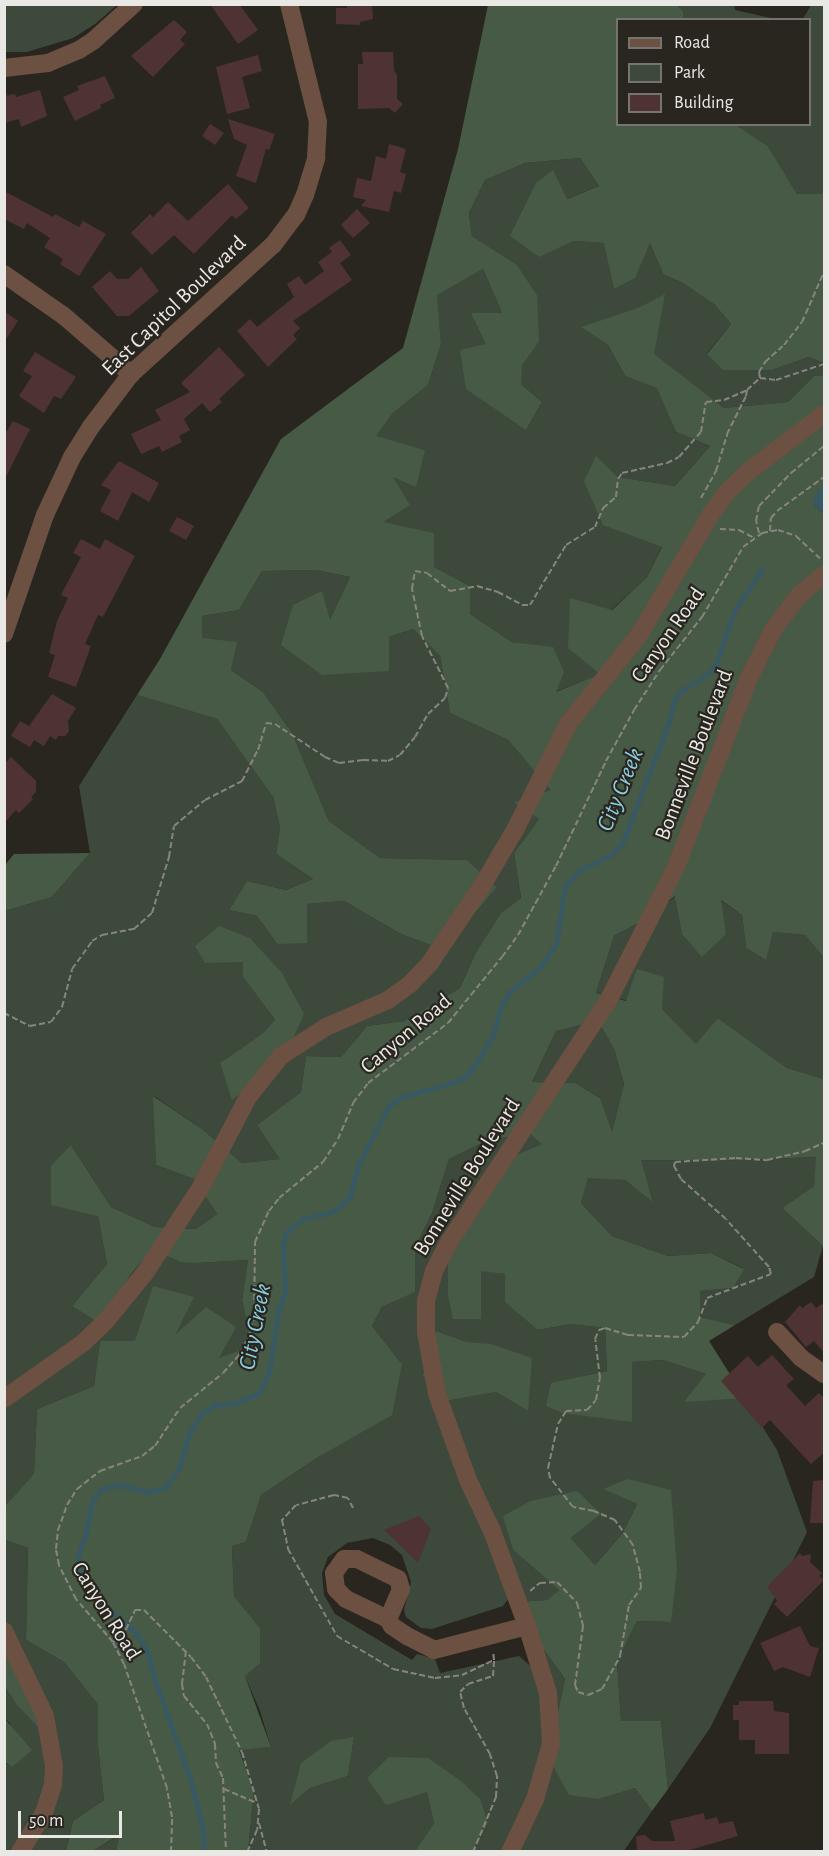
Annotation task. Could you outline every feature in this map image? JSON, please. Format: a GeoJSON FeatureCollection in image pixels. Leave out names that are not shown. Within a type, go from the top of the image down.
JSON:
{"type":"FeatureCollection","features":[{"type":"Feature","properties":{"kind":"street"},"geometry":{"type":"LineString","coordinates":[[4,68],[48,63],[79,50],[93,41],[134,4]]}},
{"type":"Feature","properties":{"kind":"street","name":"East Capitol Boulevard"},"geometry":{"type":"LineString","coordinates":[[4,634],[57,487],[90,428],[131,374],[273,245],[296,215],[305,195],[316,158],[318,122],[316,103],[289,4]]}},
{"type":"Feature","properties":{"kind":"street"},"geometry":{"type":"LineString","coordinates":[[4,274],[64,316],[131,374]]}},
{"type":"Feature","properties":{"kind":"street"},"geometry":{"type":"LineString","coordinates":[[4,1399],[83,1343],[105,1322],[145,1273],[201,1187],[248,1097],[281,1056],[302,1040],[326,1027],[388,1000],[409,985],[430,963],[482,886],[516,828],[568,724],[639,635],[711,514],[727,492],[748,471],[825,414]]}},
{"type":"Feature","properties":{"kind":"street","name":"Bonneville Boulevard"},"geometry":{"type":"LineString","coordinates":[[510,1851],[535,1799],[551,1744],[546,1680],[492,1531],[468,1480],[437,1394],[426,1332],[426,1301],[434,1271],[449,1242],[609,999],[676,867],[714,765],[763,649],[792,604],[825,575]]}},
{"type":"Feature","properties":{"kind":"street"},"geometry":{"type":"LineString","coordinates":[[777,1332],[801,1358],[825,1374]]}},
{"type":"Feature","properties":{"kind":"street"},"geometry":{"type":"LineString","coordinates":[[388,1619],[392,1626],[434,1650],[527,1626]]}},
{"type":"Feature","properties":{"kind":"street"},"geometry":{"type":"LineString","coordinates":[[4,1631],[45,1716],[54,1766],[53,1785],[44,1813],[20,1851]]}},
{"type":"Feature","properties":{"kind":"path"},"geometry":{"type":"LineString","coordinates":[[760,378],[759,372],[765,362],[784,345],[802,322],[825,272]]}},
{"type":"Feature","properties":{"kind":"path"},"geometry":{"type":"LineString","coordinates":[[4,1013],[30,1026],[51,1022],[62,1007],[72,969],[92,941],[102,935],[134,929],[152,913],[169,857],[174,826],[205,800],[242,781],[258,750],[266,723],[275,724],[324,757],[339,763],[363,760],[388,761],[400,754],[415,737],[428,714],[447,694],[447,684],[428,652],[420,626],[412,589],[415,571],[427,573],[450,591],[477,586],[494,590],[522,605],[530,605],[566,545],[595,527],[603,508],[616,497],[618,479],[622,473],[667,463],[678,457],[701,432],[706,402],[723,400],[747,390],[760,378],[776,380],[825,364]]}},
{"type":"Feature","properties":{"kind":"path"},"geometry":{"type":"LineString","coordinates":[[702,502],[702,494],[714,476],[727,434],[747,390]]}},
{"type":"Feature","properties":{"kind":"path"},"geometry":{"type":"LineString","coordinates":[[759,534],[756,521],[759,506],[786,478],[825,446]]}},
{"type":"Feature","properties":{"kind":"path"},"geometry":{"type":"LineString","coordinates":[[770,531],[771,518],[777,511],[825,477]]}},
{"type":"Feature","properties":{"kind":"path"},"geometry":{"type":"LineString","coordinates":[[716,526],[722,530],[739,530],[754,538]]}},
{"type":"Feature","properties":{"kind":"path","name":"Canyon Road"},"geometry":{"type":"LineString","coordinates":[[171,1851],[172,1817],[165,1780],[131,1681],[113,1642],[76,1599],[59,1565],[56,1549],[58,1530],[71,1497],[84,1482],[100,1471],[142,1456],[155,1446],[180,1408],[223,1373],[239,1355],[248,1338],[254,1318],[255,1242],[269,1211],[279,1198],[323,1162],[338,1139],[353,1103],[368,1083],[448,1023],[518,935],[556,866],[606,761],[634,710],[660,670],[702,616],[738,554],[759,534],[786,531],[796,536],[825,563]]}},
{"type":"Feature","properties":{"kind":"path"},"geometry":{"type":"LineString","coordinates":[[527,1594],[536,1584],[547,1581],[557,1582],[570,1594],[583,1619],[575,1685],[578,1692],[588,1695],[602,1689],[620,1656],[629,1605],[641,1588],[638,1565],[633,1545],[615,1520],[594,1510],[573,1507],[550,1478],[548,1468],[558,1424],[566,1411],[587,1410],[596,1400],[600,1378],[595,1339],[599,1330],[605,1328],[628,1335],[684,1337],[698,1322],[707,1298],[771,1274],[769,1267],[726,1219],[681,1179],[674,1166],[675,1162],[680,1159],[767,1160],[805,1151],[825,1143]]}},
{"type":"Feature","properties":{"kind":"path"},"geometry":{"type":"LineString","coordinates":[[113,1642],[124,1634],[133,1614],[139,1610],[152,1615],[186,1651],[206,1677],[239,1744],[257,1803],[258,1823],[267,1851]]}},
{"type":"Feature","properties":{"kind":"path"},"geometry":{"type":"LineString","coordinates":[[186,1651],[182,1691],[204,1719],[213,1738],[216,1763],[223,1778],[226,1851]]}},
{"type":"Feature","properties":{"kind":"path"},"geometry":{"type":"LineString","coordinates":[[472,1851],[496,1797],[497,1776],[490,1754],[464,1708],[460,1692],[468,1684],[493,1676],[494,1660]]}},
{"type":"Feature","properties":{"kind":"path"},"geometry":{"type":"LineString","coordinates":[[223,1789],[257,1803]]}},
{"type":"Feature","properties":{"kind":"path"},"geometry":{"type":"LineString","coordinates":[[247,1851],[258,1823]]}},
{"type":"Feature","properties":{"kind":"green space"},"geometry":{"type":"Polygon","coordinates":[[[4,5],[117,5],[95,24],[73,38],[27,52],[5,52],[4,5]]]}},
{"type":"Feature","properties":{"kind":"green space"},"geometry":{"type":"Polygon","coordinates":[[[488,5],[677,5],[683,11],[683,18],[616,18],[616,126],[738,126],[768,146],[797,194],[824,194],[824,363],[809,357],[772,370],[723,370],[707,354],[731,324],[715,305],[683,283],[663,274],[650,243],[635,278],[614,289],[604,243],[573,241],[539,257],[510,236],[536,183],[553,170],[567,199],[599,186],[580,158],[525,163],[485,180],[469,213],[472,236],[516,264],[537,295],[539,342],[522,365],[521,384],[542,402],[526,430],[466,389],[460,350],[486,344],[471,313],[502,313],[483,269],[437,295],[441,344],[428,385],[393,413],[376,436],[425,450],[416,487],[393,477],[410,505],[383,522],[434,533],[434,567],[470,586],[470,614],[512,642],[553,647],[564,672],[556,692],[600,674],[568,648],[570,598],[612,610],[647,577],[662,547],[603,525],[584,481],[596,456],[618,477],[675,486],[710,446],[676,432],[657,388],[625,376],[608,345],[581,327],[640,307],[665,294],[654,354],[724,408],[788,402],[814,376],[824,375],[824,484],[813,504],[824,514],[824,958],[805,935],[773,932],[766,960],[746,948],[742,915],[721,900],[726,934],[702,957],[682,934],[675,896],[638,923],[614,936],[596,993],[626,1001],[637,969],[664,977],[662,1009],[696,1044],[718,1018],[787,1068],[824,1079],[823,1246],[782,1208],[814,1186],[816,1157],[715,1161],[641,1160],[653,1202],[625,1180],[588,1178],[581,1203],[612,1236],[668,1256],[711,1253],[744,1269],[733,1288],[700,1291],[700,1317],[735,1325],[709,1341],[745,1398],[684,1402],[706,1374],[663,1360],[632,1362],[632,1422],[563,1413],[546,1406],[551,1383],[607,1371],[605,1328],[570,1324],[538,1330],[505,1302],[505,1274],[481,1271],[481,1319],[453,1319],[448,1296],[448,1254],[492,1166],[542,1144],[529,1133],[486,1141],[449,1159],[432,1213],[415,1248],[415,1292],[382,1307],[372,1326],[402,1364],[392,1415],[320,1456],[261,1495],[246,1542],[232,1546],[234,1596],[260,1628],[260,1663],[245,1676],[271,1747],[239,1750],[254,1792],[248,1851],[116,1851],[120,1834],[93,1851],[66,1851],[73,1821],[104,1800],[98,1747],[98,1705],[64,1662],[26,1640],[28,1548],[5,1540],[5,1506],[34,1474],[37,1409],[94,1386],[100,1341],[135,1341],[153,1286],[194,1297],[175,1335],[206,1307],[236,1327],[219,1358],[252,1346],[242,1300],[248,1260],[181,1262],[152,1249],[131,1274],[100,1324],[72,1306],[107,1264],[98,1216],[51,1205],[51,1166],[71,1145],[111,1207],[155,1227],[196,1229],[217,1214],[194,1179],[156,1165],[153,1096],[202,1129],[242,1163],[280,1159],[257,1125],[301,1092],[306,1056],[341,1057],[367,1026],[404,1021],[460,988],[476,952],[501,913],[521,898],[514,853],[539,819],[514,802],[551,790],[508,740],[450,713],[440,656],[413,629],[389,637],[389,671],[322,675],[281,645],[293,605],[322,591],[330,620],[350,577],[316,570],[262,571],[239,610],[202,616],[202,638],[237,642],[231,670],[263,692],[292,733],[329,821],[380,858],[467,860],[497,887],[444,950],[401,934],[344,901],[307,904],[307,943],[277,944],[257,916],[229,910],[247,881],[286,890],[313,879],[276,854],[280,828],[273,797],[217,719],[137,695],[160,659],[281,439],[403,348],[458,149],[488,5]],[[598,1021],[556,1031],[532,1082],[575,1083],[600,1098],[612,1132],[624,1085],[614,1049],[598,1021]]]}},
{"type":"Feature","properties":{"kind":"green space"},"geometry":{"type":"Polygon","coordinates":[[[677,5],[734,5],[735,10],[771,18],[683,18],[683,11],[677,5]]]}},
{"type":"Feature","properties":{"kind":"green space"},"geometry":{"type":"Polygon","coordinates":[[[811,5],[824,5],[824,194],[797,194],[768,146],[738,126],[811,126],[811,18],[804,18],[811,5]]]}},
{"type":"Feature","properties":{"kind":"green space"},"geometry":{"type":"Polygon","coordinates":[[[580,158],[599,186],[566,199],[573,241],[605,243],[614,288],[650,243],[663,274],[683,283],[715,305],[731,324],[707,353],[772,370],[809,357],[824,363],[824,375],[814,376],[788,402],[724,408],[653,354],[664,295],[641,307],[582,327],[608,345],[625,376],[658,388],[676,432],[710,446],[675,486],[618,477],[596,457],[662,546],[647,577],[611,610],[601,674],[555,692],[553,648],[512,642],[470,614],[470,586],[434,567],[382,522],[393,477],[425,450],[375,437],[393,413],[428,385],[441,344],[436,295],[483,269],[502,313],[526,430],[542,402],[521,384],[521,365],[539,342],[516,264],[472,236],[469,213],[485,180],[525,163],[580,158]]]}},
{"type":"Feature","properties":{"kind":"green space"},"geometry":{"type":"Polygon","coordinates":[[[316,570],[350,577],[330,621],[293,605],[389,671],[389,637],[413,629],[440,656],[450,713],[508,740],[552,790],[515,802],[539,819],[514,853],[521,898],[501,913],[476,952],[460,988],[404,1021],[367,1026],[341,1057],[306,1056],[301,1092],[257,1125],[281,1159],[242,1163],[202,1129],[154,1096],[156,1165],[194,1179],[217,1214],[196,1229],[155,1227],[111,1207],[71,1145],[98,1215],[107,1264],[72,1306],[100,1324],[131,1274],[152,1249],[197,1263],[248,1260],[242,1300],[252,1346],[218,1359],[173,1337],[135,1341],[100,1341],[94,1386],[37,1409],[34,1475],[5,1506],[5,911],[52,897],[90,853],[79,786],[137,695],[217,719],[273,797],[280,828],[276,854],[313,879],[286,890],[247,881],[229,910],[257,916],[277,944],[307,904],[344,901],[401,934],[444,950],[497,887],[467,860],[380,858],[329,821],[292,733],[263,692],[231,670],[202,639],[202,616],[239,610],[262,571],[316,570]],[[243,962],[243,977],[275,1020],[263,1033],[220,1063],[304,1014],[243,962]]]}},
{"type":"Feature","properties":{"kind":"green space"},"geometry":{"type":"Polygon","coordinates":[[[90,853],[52,897],[5,911],[5,865],[14,854],[90,853]]]}},
{"type":"Feature","properties":{"kind":"green space"},"geometry":{"type":"Polygon","coordinates":[[[676,896],[682,933],[720,900],[742,915],[746,948],[765,959],[773,932],[805,935],[824,958],[824,1079],[787,1068],[718,1018],[696,1045],[662,1009],[596,993],[614,936],[638,923],[676,896]]]}},
{"type":"Feature","properties":{"kind":"green space"},"geometry":{"type":"Polygon","coordinates":[[[219,926],[250,938],[282,973],[304,1014],[285,1056],[232,1100],[220,1063],[263,1033],[275,1020],[243,977],[243,962],[205,963],[195,946],[219,926]]]}},
{"type":"Feature","properties":{"kind":"green space"},"geometry":{"type":"Polygon","coordinates":[[[598,1021],[614,1049],[624,1086],[612,1133],[599,1097],[574,1083],[532,1082],[556,1031],[598,1021]]]}},
{"type":"Feature","properties":{"kind":"green space"},"geometry":{"type":"Polygon","coordinates":[[[530,1133],[543,1144],[481,1270],[505,1274],[538,1330],[570,1324],[605,1328],[607,1371],[584,1376],[608,1418],[631,1421],[632,1362],[663,1360],[706,1374],[745,1398],[777,1450],[807,1532],[710,1728],[668,1789],[661,1721],[621,1722],[617,1660],[637,1621],[671,1622],[670,1490],[604,1489],[637,1504],[622,1534],[595,1565],[530,1501],[504,1516],[513,1550],[559,1590],[547,1600],[518,1602],[513,1592],[503,1606],[432,1629],[421,1628],[406,1617],[404,1610],[411,1582],[402,1555],[390,1545],[373,1538],[347,1543],[328,1557],[322,1573],[324,1595],[335,1614],[412,1660],[417,1654],[435,1659],[440,1673],[519,1656],[545,1679],[527,1626],[565,1679],[548,1757],[599,1799],[635,1788],[652,1811],[623,1852],[473,1851],[488,1823],[427,1791],[434,1823],[415,1851],[248,1851],[254,1792],[239,1749],[271,1747],[260,1711],[245,1676],[260,1628],[234,1596],[232,1546],[246,1542],[261,1495],[320,1456],[402,1364],[372,1326],[382,1307],[414,1292],[415,1248],[432,1213],[449,1159],[486,1141],[530,1133]],[[436,1331],[446,1401],[496,1392],[528,1411],[467,1342],[436,1331]],[[354,1737],[291,1804],[310,1788],[348,1776],[354,1737]]]}},
{"type":"Feature","properties":{"kind":"green space"},"geometry":{"type":"Polygon","coordinates":[[[817,1157],[814,1186],[782,1208],[823,1246],[814,1277],[735,1325],[700,1317],[700,1291],[733,1288],[743,1268],[711,1253],[668,1256],[612,1236],[581,1203],[588,1177],[625,1180],[653,1201],[640,1160],[715,1161],[817,1157]]]}},
{"type":"Feature","properties":{"kind":"green space"},"geometry":{"type":"Polygon","coordinates":[[[436,1331],[467,1342],[491,1344],[532,1358],[528,1411],[496,1392],[446,1401],[423,1376],[436,1331]]]}},
{"type":"Feature","properties":{"kind":"green space"},"geometry":{"type":"Polygon","coordinates":[[[628,1479],[671,1490],[677,1570],[671,1622],[637,1621],[617,1661],[621,1721],[661,1721],[668,1789],[652,1811],[635,1788],[599,1799],[569,1795],[548,1757],[565,1679],[527,1626],[518,1602],[547,1600],[559,1590],[513,1550],[503,1516],[530,1501],[577,1491],[601,1514],[570,1538],[595,1565],[622,1534],[637,1504],[603,1489],[628,1479]]]}},
{"type":"Feature","properties":{"kind":"green space"},"geometry":{"type":"Polygon","coordinates":[[[5,1540],[28,1548],[26,1640],[64,1662],[98,1705],[98,1747],[104,1800],[73,1821],[66,1851],[5,1851],[4,1762],[12,1767],[10,1723],[5,1719],[5,1687],[16,1704],[5,1642],[5,1540]]]}},
{"type":"Feature","properties":{"kind":"green space"},"geometry":{"type":"Polygon","coordinates":[[[4,1642],[45,1734],[16,1704],[5,1687],[4,1642]]]}},
{"type":"Feature","properties":{"kind":"green space"},"geometry":{"type":"Polygon","coordinates":[[[5,1719],[32,1750],[12,1767],[5,1762],[5,1719]]]}},
{"type":"Feature","properties":{"kind":"green space"},"geometry":{"type":"Polygon","coordinates":[[[354,1737],[348,1776],[310,1788],[290,1805],[301,1763],[331,1741],[354,1737]]]}},
{"type":"Feature","properties":{"kind":"green space"},"geometry":{"type":"Polygon","coordinates":[[[389,1757],[428,1758],[461,1781],[480,1799],[488,1823],[473,1851],[415,1851],[434,1823],[427,1792],[386,1805],[367,1778],[389,1757]]]}},
{"type":"Feature","properties":{"kind":"green space"},"geometry":{"type":"Polygon","coordinates":[[[121,1834],[116,1851],[93,1851],[121,1834]]]}},
{"type":"Feature","properties":{"kind":"water"},"geometry":{"type":"Polygon","coordinates":[[[824,484],[824,514],[813,504],[815,496],[824,484]]]}},
{"type":"Feature","properties":{"kind":"building"},"geometry":{"type":"Polygon","coordinates":[[[210,4],[239,4],[258,30],[238,44],[210,4]]]}},
{"type":"Feature","properties":{"kind":"building"},"geometry":{"type":"Polygon","coordinates":[[[347,4],[372,4],[373,19],[360,22],[360,25],[336,24],[336,8],[347,8],[347,4]]]}},
{"type":"Feature","properties":{"kind":"building"},"geometry":{"type":"Polygon","coordinates":[[[174,20],[187,32],[180,40],[185,44],[153,77],[131,56],[174,20]]]}},
{"type":"Feature","properties":{"kind":"building"},"geometry":{"type":"Polygon","coordinates":[[[362,52],[393,52],[394,70],[397,75],[397,99],[403,104],[395,113],[389,108],[358,109],[358,64],[363,64],[362,52]]]}},
{"type":"Feature","properties":{"kind":"building"},"geometry":{"type":"Polygon","coordinates":[[[258,55],[262,71],[242,77],[250,108],[227,114],[216,67],[258,55]]]}},
{"type":"Feature","properties":{"kind":"building"},"geometry":{"type":"Polygon","coordinates":[[[105,76],[115,98],[75,121],[63,97],[79,90],[77,86],[105,76]]]}},
{"type":"Feature","properties":{"kind":"building"},"geometry":{"type":"Polygon","coordinates":[[[40,90],[47,116],[21,127],[19,119],[4,123],[4,96],[15,94],[16,97],[40,90]]]}},
{"type":"Feature","properties":{"kind":"building"},"geometry":{"type":"Polygon","coordinates":[[[228,119],[275,134],[269,150],[266,149],[256,183],[236,176],[247,145],[234,139],[228,119]]]}},
{"type":"Feature","properties":{"kind":"building"},"geometry":{"type":"Polygon","coordinates":[[[210,124],[224,133],[215,145],[202,136],[210,124]]]}},
{"type":"Feature","properties":{"kind":"building"},"geometry":{"type":"Polygon","coordinates":[[[389,144],[406,149],[400,172],[406,174],[401,193],[394,191],[389,212],[361,206],[366,200],[353,197],[357,178],[371,181],[376,156],[386,159],[389,144]]]}},
{"type":"Feature","properties":{"kind":"building"},"geometry":{"type":"Polygon","coordinates":[[[228,184],[249,208],[236,219],[232,215],[194,254],[174,235],[152,255],[131,233],[150,214],[153,217],[168,202],[188,221],[228,184]]]}},
{"type":"Feature","properties":{"kind":"building"},"geometry":{"type":"Polygon","coordinates":[[[4,191],[53,217],[55,214],[79,227],[83,221],[106,234],[79,276],[60,264],[63,259],[44,247],[50,238],[27,223],[24,229],[4,219],[4,191]]]}},
{"type":"Feature","properties":{"kind":"building"},"geometry":{"type":"Polygon","coordinates":[[[357,209],[370,223],[353,238],[341,225],[357,209]]]}},
{"type":"Feature","properties":{"kind":"building"},"geometry":{"type":"Polygon","coordinates":[[[340,240],[351,255],[340,263],[352,280],[293,321],[300,328],[293,335],[297,339],[268,367],[237,331],[250,319],[257,327],[294,297],[287,284],[299,276],[305,285],[324,271],[318,262],[332,252],[329,248],[340,240]]]}},
{"type":"Feature","properties":{"kind":"building"},"geometry":{"type":"Polygon","coordinates":[[[141,267],[159,291],[129,316],[117,316],[92,287],[110,271],[117,279],[128,279],[141,267]]]}},
{"type":"Feature","properties":{"kind":"building"},"geometry":{"type":"Polygon","coordinates":[[[4,311],[18,321],[4,342],[4,311]]]}},
{"type":"Feature","properties":{"kind":"building"},"geometry":{"type":"Polygon","coordinates":[[[219,347],[245,375],[219,399],[222,402],[210,412],[202,403],[184,419],[190,430],[179,436],[182,442],[162,452],[159,446],[141,454],[131,434],[161,420],[155,410],[190,392],[181,383],[219,347]]]}},
{"type":"Feature","properties":{"kind":"building"},"geometry":{"type":"Polygon","coordinates":[[[35,352],[76,377],[61,399],[54,396],[44,413],[19,396],[32,376],[23,371],[35,352]]]}},
{"type":"Feature","properties":{"kind":"building"},"geometry":{"type":"Polygon","coordinates":[[[13,421],[30,429],[4,481],[4,430],[7,431],[13,421]]]}},
{"type":"Feature","properties":{"kind":"building"},"geometry":{"type":"Polygon","coordinates":[[[119,461],[159,483],[149,502],[132,492],[118,521],[100,511],[111,490],[101,485],[119,461]]]}},
{"type":"Feature","properties":{"kind":"building"},"geometry":{"type":"Polygon","coordinates":[[[177,517],[194,526],[186,540],[169,531],[177,517]]]}},
{"type":"Feature","properties":{"kind":"building"},"geometry":{"type":"Polygon","coordinates":[[[81,539],[100,549],[105,539],[135,556],[103,617],[98,615],[85,644],[91,646],[76,687],[48,677],[55,655],[49,653],[57,621],[68,598],[61,595],[81,557],[73,553],[81,539]]]}},
{"type":"Feature","properties":{"kind":"building"},"geometry":{"type":"Polygon","coordinates":[[[52,694],[76,708],[68,721],[69,731],[65,736],[58,736],[56,740],[50,736],[44,746],[34,740],[30,747],[11,736],[20,721],[29,726],[52,694]]]}},
{"type":"Feature","properties":{"kind":"building"},"geometry":{"type":"Polygon","coordinates":[[[11,757],[36,781],[36,792],[31,797],[33,799],[19,813],[16,810],[4,823],[4,764],[11,757]]]}},
{"type":"Feature","properties":{"kind":"building"},"geometry":{"type":"Polygon","coordinates":[[[811,1302],[816,1308],[825,1302],[825,1354],[814,1341],[806,1347],[785,1322],[800,1305],[802,1308],[811,1302]]]}},
{"type":"Feature","properties":{"kind":"building"},"geometry":{"type":"Polygon","coordinates":[[[772,1355],[794,1379],[786,1385],[805,1406],[819,1393],[825,1399],[825,1452],[811,1464],[770,1420],[762,1428],[721,1381],[748,1356],[758,1367],[772,1355]]]}},
{"type":"Feature","properties":{"kind":"building"},"geometry":{"type":"Polygon","coordinates":[[[825,1480],[825,1523],[810,1523],[813,1481],[825,1480]]]}},
{"type":"Feature","properties":{"kind":"building"},"geometry":{"type":"Polygon","coordinates":[[[419,1516],[431,1529],[418,1563],[384,1530],[419,1516]]]}},
{"type":"Feature","properties":{"kind":"building"},"geometry":{"type":"Polygon","coordinates":[[[800,1553],[802,1556],[811,1554],[810,1562],[822,1573],[819,1576],[824,1580],[787,1617],[774,1604],[777,1601],[767,1587],[800,1553]]]}},
{"type":"Feature","properties":{"kind":"building"},"geometry":{"type":"Polygon","coordinates":[[[800,1626],[810,1646],[819,1648],[810,1677],[783,1667],[774,1671],[760,1643],[800,1626]]]}},
{"type":"Feature","properties":{"kind":"building"},"geometry":{"type":"Polygon","coordinates":[[[739,1701],[773,1701],[774,1711],[789,1713],[789,1754],[755,1754],[755,1740],[739,1740],[739,1720],[733,1720],[733,1705],[739,1705],[739,1701]]]}},
{"type":"Feature","properties":{"kind":"building"},"geometry":{"type":"Polygon","coordinates":[[[704,1813],[705,1820],[717,1817],[719,1824],[733,1821],[738,1836],[686,1851],[637,1851],[636,1836],[645,1835],[652,1841],[675,1841],[670,1821],[704,1813]]]}},
{"type":"Feature","properties":{"kind":"waterway","name":"City Creek"},"geometry":{"type":"LineString","coordinates":[[204,1852],[203,1831],[191,1782],[155,1681],[147,1651],[135,1632],[99,1601],[79,1576],[78,1555],[85,1537],[92,1501],[101,1489],[109,1487],[120,1485],[149,1492],[166,1487],[179,1468],[189,1434],[201,1414],[215,1405],[236,1403],[259,1393],[269,1373],[278,1312],[285,1292],[283,1243],[286,1233],[302,1219],[333,1212],[350,1197],[358,1165],[389,1106],[401,1097],[464,1078],[471,1071],[492,1037],[503,1002],[509,993],[538,969],[556,945],[565,886],[580,870],[611,855],[623,842],[668,725],[674,701],[679,693],[710,672],[716,665],[734,611],[762,570]]}}]}
